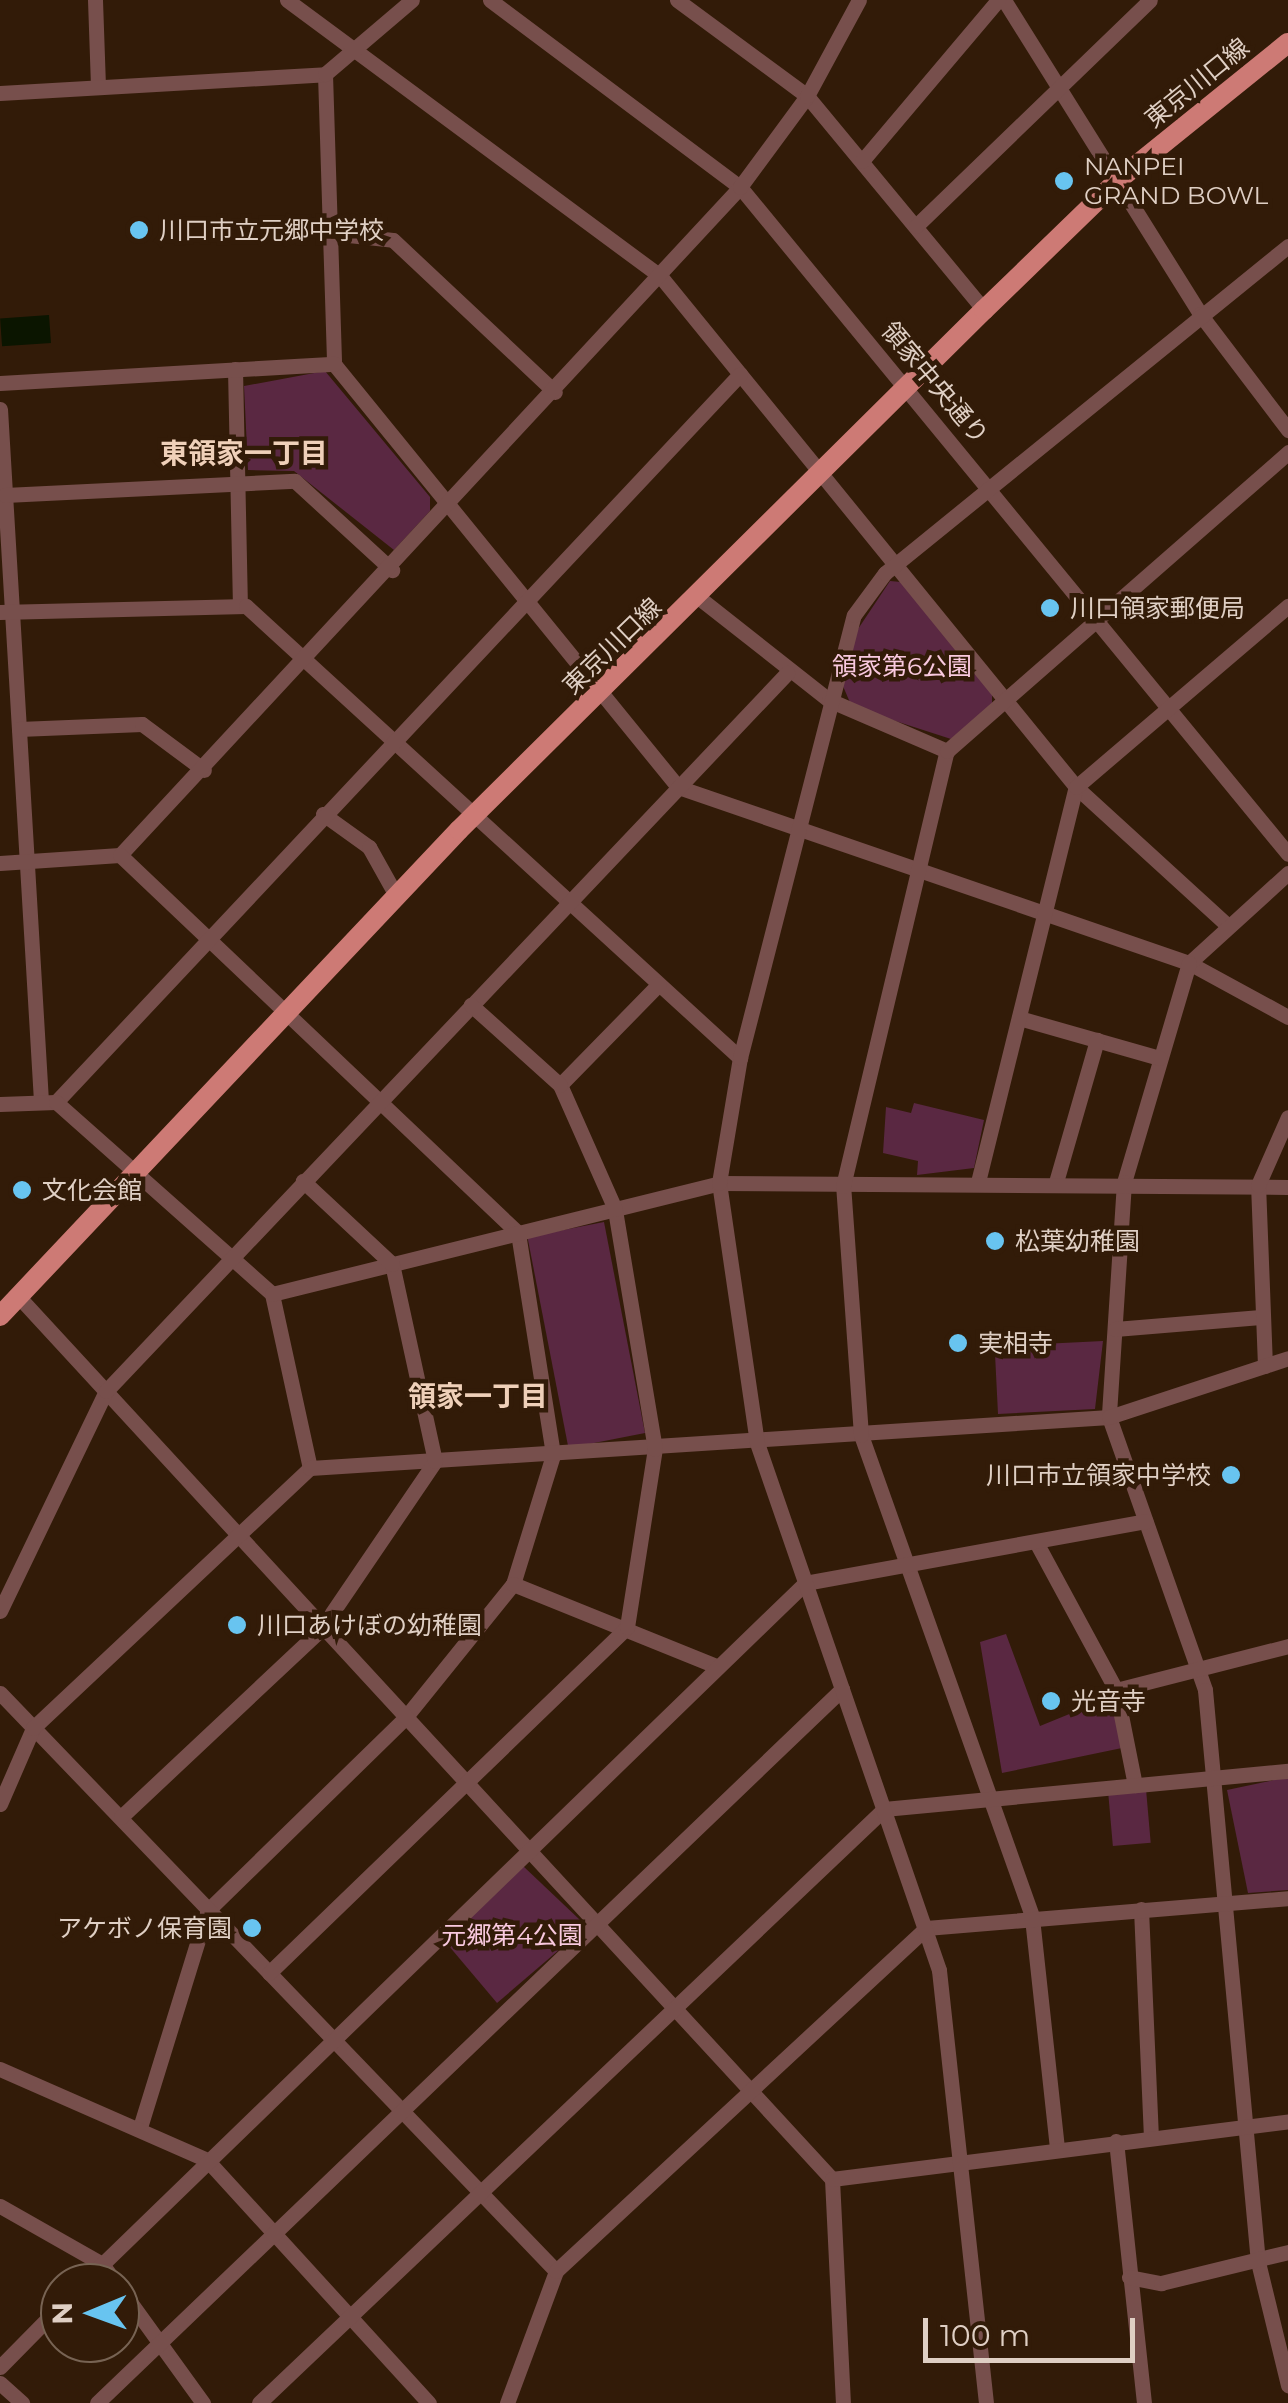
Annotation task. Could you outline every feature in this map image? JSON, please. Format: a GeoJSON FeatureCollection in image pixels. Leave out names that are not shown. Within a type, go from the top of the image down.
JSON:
{"type":"FeatureCollection","features":[{"type":"Feature","properties":{"kind":"main road","name":"東京川口線"},"geometry":{"type":"LineString","coordinates":[[0,1316],[474,816],[984,310],[1118,180],[1288,43]]}},
{"type":"Feature","properties":{"kind":"street"},"geometry":{"type":"LineString","coordinates":[[95,0],[98,87]]}},
{"type":"Feature","properties":{"kind":"street"},"geometry":{"type":"LineString","coordinates":[[286,0],[661,278],[1076,788],[1227,925]]}},
{"type":"Feature","properties":{"kind":"street"},"geometry":{"type":"LineString","coordinates":[[0,93],[325,74],[350,48],[412,0]]}},
{"type":"Feature","properties":{"kind":"street","name":"領家中央通り"},"geometry":{"type":"LineString","coordinates":[[490,0],[740,187],[1288,854]]}},
{"type":"Feature","properties":{"kind":"street"},"geometry":{"type":"LineString","coordinates":[[677,0],[807,96],[984,310]]}},
{"type":"Feature","properties":{"kind":"street"},"geometry":{"type":"LineString","coordinates":[[0,863],[120,855],[308,662],[740,187],[807,96],[859,0]]}},
{"type":"Feature","properties":{"kind":"street"},"geometry":{"type":"LineString","coordinates":[[862,162],[1001,0],[1200,314],[1288,430]]}},
{"type":"Feature","properties":{"kind":"street"},"geometry":{"type":"LineString","coordinates":[[916,226],[1056,82],[1150,0]]}},
{"type":"Feature","properties":{"kind":"street"},"geometry":{"type":"LineString","coordinates":[[325,74],[334,364],[678,787],[1189,964],[1288,1018]]}},
{"type":"Feature","properties":{"kind":"street"},"geometry":{"type":"LineString","coordinates":[[330,233],[394,240],[554,392]]}},
{"type":"Feature","properties":{"kind":"street"},"geometry":{"type":"LineString","coordinates":[[986,2403],[939,1970],[757,1443],[720,1183],[740,1058],[800,827],[828,700],[854,615],[896,565],[1288,246]]}},
{"type":"Feature","properties":{"kind":"street"},"geometry":{"type":"LineString","coordinates":[[0,383],[334,364]]}},
{"type":"Feature","properties":{"kind":"street"},"geometry":{"type":"LineString","coordinates":[[235,370],[240,603]]}},
{"type":"Feature","properties":{"kind":"street"},"geometry":{"type":"LineString","coordinates":[[48,1102],[740,374]]}},
{"type":"Feature","properties":{"kind":"street"},"geometry":{"type":"LineString","coordinates":[[0,409],[6,612],[48,1102]]}},
{"type":"Feature","properties":{"kind":"street"},"geometry":{"type":"LineString","coordinates":[[1058,2148],[1032,1916],[861,1435],[843,1186],[947,750],[1288,452]]}},
{"type":"Feature","properties":{"kind":"street"},"geometry":{"type":"LineString","coordinates":[[5,495],[295,482],[392,570]]}},
{"type":"Feature","properties":{"kind":"street"},"geometry":{"type":"LineString","coordinates":[[698,597],[787,672],[828,700],[947,750]]}},
{"type":"Feature","properties":{"kind":"street"},"geometry":{"type":"LineString","coordinates":[[6,612],[240,603],[740,1058]]}},
{"type":"Feature","properties":{"kind":"street"},"geometry":{"type":"LineString","coordinates":[[978,1182],[1076,788],[1288,606]]}},
{"type":"Feature","properties":{"kind":"street"},"geometry":{"type":"LineString","coordinates":[[0,1611],[106,1391],[787,672]]}},
{"type":"Feature","properties":{"kind":"street"},"geometry":{"type":"LineString","coordinates":[[19,729],[142,724],[204,770]]}},
{"type":"Feature","properties":{"kind":"street"},"geometry":{"type":"LineString","coordinates":[[323,814],[369,847],[397,897]]}},
{"type":"Feature","properties":{"kind":"street"},"geometry":{"type":"LineString","coordinates":[[120,855],[518,1233],[552,1455],[514,1584],[405,1718],[207,1910],[140,2128]]}},
{"type":"Feature","properties":{"kind":"street"},"geometry":{"type":"LineString","coordinates":[[1288,873],[1189,964],[1124,1182],[1110,1417],[1202,1670],[1218,1776],[1230,1903],[1242,2126],[1258,2262],[1288,2385]]}},
{"type":"Feature","properties":{"kind":"street"},"geometry":{"type":"LineString","coordinates":[[560,1085],[659,984]]}},
{"type":"Feature","properties":{"kind":"street"},"geometry":{"type":"LineString","coordinates":[[268,1973],[627,1628],[655,1449],[615,1209],[560,1085],[471,1006]]}},
{"type":"Feature","properties":{"kind":"street"},"geometry":{"type":"LineString","coordinates":[[1018,1018],[1159,1058]]}},
{"type":"Feature","properties":{"kind":"street"},"geometry":{"type":"LineString","coordinates":[[1056,1182],[1098,1040]]}},
{"type":"Feature","properties":{"kind":"street"},"geometry":{"type":"LineString","coordinates":[[0,1104],[48,1102],[138,1172],[272,1294],[310,1468]]}},
{"type":"Feature","properties":{"kind":"street"},"geometry":{"type":"LineString","coordinates":[[1264,1366],[1258,1184],[1288,1116]]}},
{"type":"Feature","properties":{"kind":"street"},"geometry":{"type":"LineString","coordinates":[[121,1817],[321,1629],[435,1461],[392,1264],[303,1181]]}},
{"type":"Feature","properties":{"kind":"street"},"geometry":{"type":"LineString","coordinates":[[272,1294],[720,1183],[843,1186],[1124,1182],[1288,1188]]}},
{"type":"Feature","properties":{"kind":"street"},"geometry":{"type":"LineString","coordinates":[[18,1296],[832,2179],[843,2403]]}},
{"type":"Feature","properties":{"kind":"street"},"geometry":{"type":"LineString","coordinates":[[1114,1329],[1261,1317]]}},
{"type":"Feature","properties":{"kind":"street"},"geometry":{"type":"LineString","coordinates":[[0,1804],[33,1728],[310,1468],[757,1443],[1110,1417],[1288,1358]]}},
{"type":"Feature","properties":{"kind":"street"},"geometry":{"type":"LineString","coordinates":[[103,2263],[332,2036],[806,1583],[1145,1521]]}},
{"type":"Feature","properties":{"kind":"street"},"geometry":{"type":"LineString","coordinates":[[1036,1542],[1116,1690],[1135,1784]]}},
{"type":"Feature","properties":{"kind":"street"},"geometry":{"type":"LineString","coordinates":[[514,1584],[718,1667]]}},
{"type":"Feature","properties":{"kind":"street"},"geometry":{"type":"LineString","coordinates":[[1116,1690],[1288,1646]]}},
{"type":"Feature","properties":{"kind":"street"},"geometry":{"type":"LineString","coordinates":[[97,2403],[842,1689]]}},
{"type":"Feature","properties":{"kind":"street"},"geometry":{"type":"LineString","coordinates":[[0,1693],[556,2272]]}},
{"type":"Feature","properties":{"kind":"street"},"geometry":{"type":"LineString","coordinates":[[259,2403],[884,1809],[1288,1771]]}},
{"type":"Feature","properties":{"kind":"street"},"geometry":{"type":"LineString","coordinates":[[507,2403],[556,2272],[926,1928],[1032,1916],[1288,1898]]}},
{"type":"Feature","properties":{"kind":"street"},"geometry":{"type":"LineString","coordinates":[[1141,1908],[1151,2137]]}},
{"type":"Feature","properties":{"kind":"street"},"geometry":{"type":"LineString","coordinates":[[0,2069],[207,2160],[429,2403]]}},
{"type":"Feature","properties":{"kind":"street"},"geometry":{"type":"LineString","coordinates":[[832,2179],[1288,2121]]}},
{"type":"Feature","properties":{"kind":"street"},"geometry":{"type":"LineString","coordinates":[[1116,2141],[1144,2403]]}},
{"type":"Feature","properties":{"kind":"street"},"geometry":{"type":"LineString","coordinates":[[0,2206],[100,2263]]}},
{"type":"Feature","properties":{"kind":"street"},"geometry":{"type":"LineString","coordinates":[[1129,2276],[1161,2284],[1288,2252]]}},
{"type":"Feature","properties":{"kind":"street"},"geometry":{"type":"LineString","coordinates":[[140,2316],[204,2403]]}},
{"type":"Feature","properties":{"kind":"street"},"geometry":{"type":"LineString","coordinates":[[0,2367],[40,2326]]}},
{"type":"Feature","properties":{"kind":"street"},"geometry":{"type":"LineString","coordinates":[[0,2383],[22,2403]]}},
{"type":"Feature","properties":{"kind":"street"},"geometry":{"type":"LineString","coordinates":[[1283,2403],[1288,2395]]}},
{"type":"Feature","properties":{"kind":"green space"},"geometry":{"type":"Polygon","coordinates":[[[325,371],[430,497],[430,511],[394,550],[294,471],[248,470],[244,386],[325,371]]]}},
{"type":"Feature","properties":{"kind":"green space","name":"領家第6公園"},"geometry":{"type":"Polygon","coordinates":[[[890,581],[901,582],[992,692],[992,704],[951,739],[852,707],[842,684],[856,632],[890,581]]]}},
{"type":"Feature","properties":{"kind":"green space"},"geometry":{"type":"Polygon","coordinates":[[[914,1103],[984,1120],[974,1168],[917,1175],[918,1161],[883,1153],[886,1107],[911,1113],[914,1103]]]}},
{"type":"Feature","properties":{"kind":"green space"},"geometry":{"type":"Polygon","coordinates":[[[604,1222],[645,1433],[568,1448],[527,1237],[604,1222]]]}},
{"type":"Feature","properties":{"kind":"green space"},"geometry":{"type":"Polygon","coordinates":[[[1041,1331],[1042,1344],[1103,1341],[1095,1409],[998,1414],[994,1334],[1041,1331]]]}},
{"type":"Feature","properties":{"kind":"green space"},"geometry":{"type":"Polygon","coordinates":[[[1006,1634],[1040,1726],[1111,1697],[1122,1748],[1002,1773],[980,1642],[1006,1634]]]}},
{"type":"Feature","properties":{"kind":"green space"},"geometry":{"type":"Polygon","coordinates":[[[1288,1777],[1288,1890],[1248,1893],[1227,1790],[1288,1777]]]}},
{"type":"Feature","properties":{"kind":"green space"},"geometry":{"type":"Polygon","coordinates":[[[1146,1789],[1151,1843],[1113,1846],[1108,1792],[1146,1789]]]}},
{"type":"Feature","properties":{"kind":"green space","name":"元郷第4公園"},"geometry":{"type":"Polygon","coordinates":[[[522,1865],[580,1920],[580,1932],[497,2003],[443,1939],[522,1865]]]}},
{"type":"Feature","properties":{"kind":"shaded area"},"geometry":{"type":"Polygon","coordinates":[[[49,315],[51,343],[2,346],[0,318],[49,315]]]}},
{"type":"Feature","properties":{"kind":"place","name":"NANPEI GRAND BOWL"},"geometry":{"type":"Point","coordinates":[1064,181]}},
{"type":"Feature","properties":{"kind":"place","name":"川口市立元郷中学校"},"geometry":{"type":"Point","coordinates":[139,230]}},
{"type":"Feature","properties":{"kind":"place","name":"川口領家郵便局"},"geometry":{"type":"Point","coordinates":[1050,608]}},
{"type":"Feature","properties":{"kind":"place","name":"文化会館"},"geometry":{"type":"Point","coordinates":[22,1190]}},
{"type":"Feature","properties":{"kind":"place","name":"松葉幼稚園"},"geometry":{"type":"Point","coordinates":[995,1241]}},
{"type":"Feature","properties":{"kind":"place","name":"実相寺"},"geometry":{"type":"Point","coordinates":[958,1343]}},
{"type":"Feature","properties":{"kind":"place","name":"川口市立領家中学校"},"geometry":{"type":"Point","coordinates":[1231,1475]}},
{"type":"Feature","properties":{"kind":"place","name":"川口あけぼの幼稚園"},"geometry":{"type":"Point","coordinates":[237,1625]}},
{"type":"Feature","properties":{"kind":"place","name":"光音寺"},"geometry":{"type":"Point","coordinates":[1051,1701]}},
{"type":"Feature","properties":{"kind":"place","name":"アケボノ保育園"},"geometry":{"type":"Point","coordinates":[252,1928]}},
{"type":"Feature","properties":{"kind":"district","name":"東領家一丁目"},"geometry":{"type":"Point","coordinates":[244,453]}},
{"type":"Feature","properties":{"kind":"district","name":"領家一丁目"},"geometry":{"type":"Point","coordinates":[478,1396]}}]}
